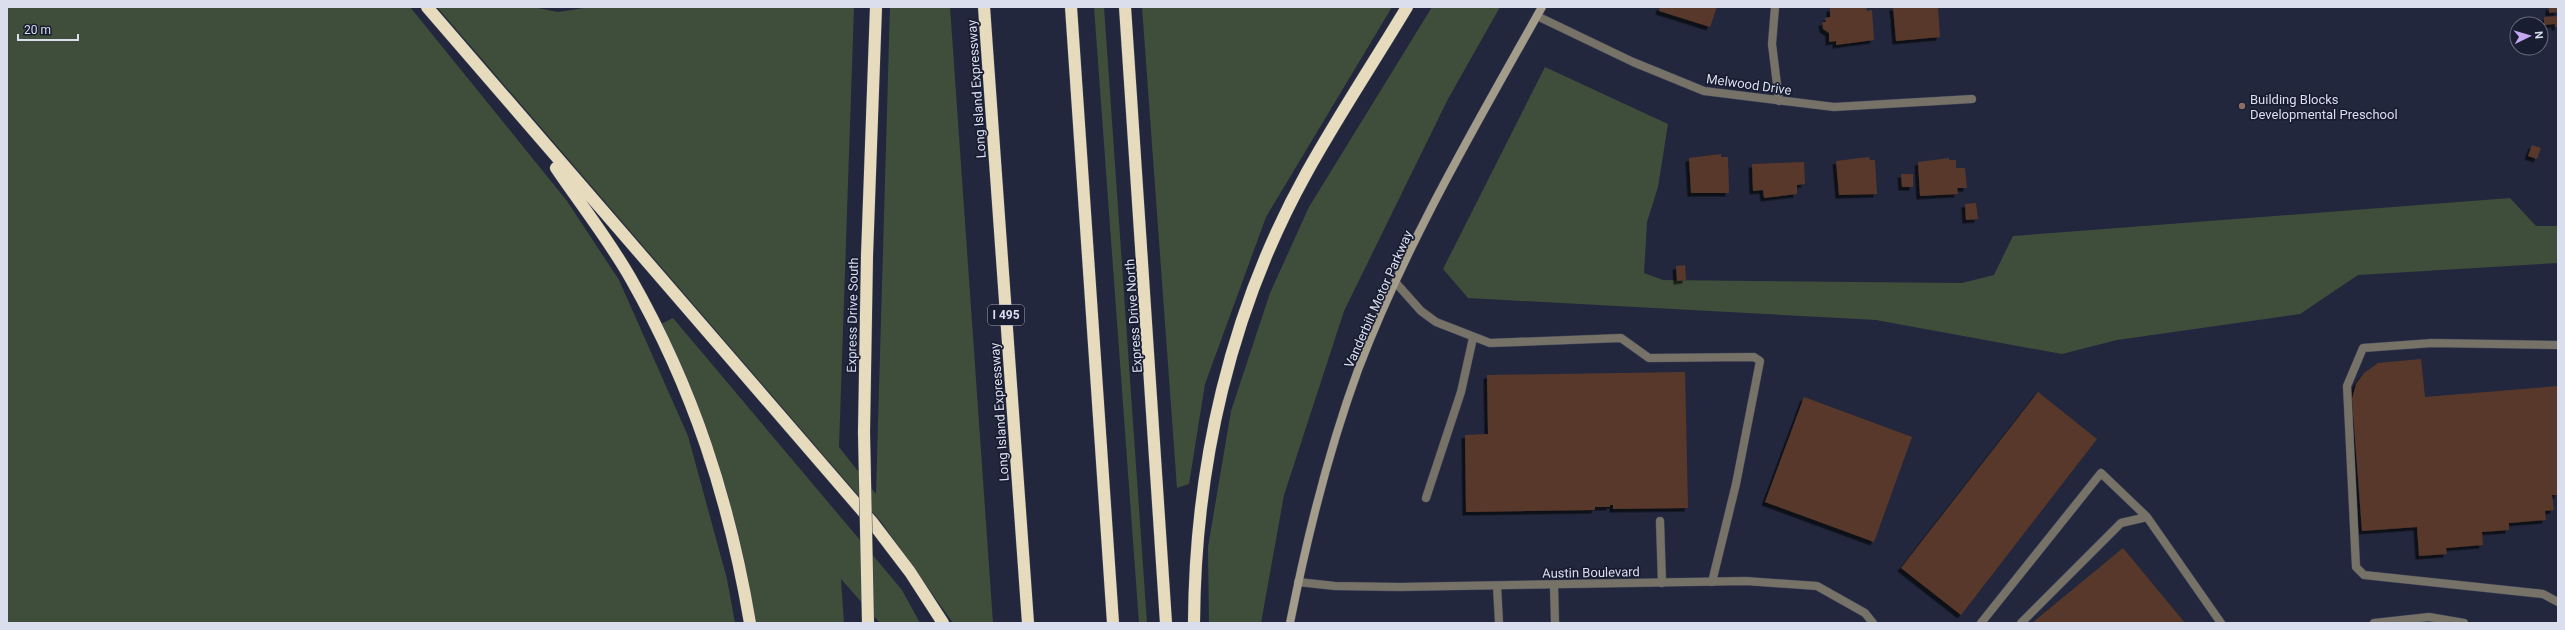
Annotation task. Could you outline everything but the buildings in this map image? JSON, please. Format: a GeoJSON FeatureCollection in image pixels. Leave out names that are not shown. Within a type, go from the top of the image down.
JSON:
{"type":"FeatureCollection","features":[{"type":"Feature","properties":{"kind":"highway"},"geometry":{"type":"LineString","coordinates":[[427,7],[521,118],[892,546],[943,623]]}},
{"type":"Feature","properties":{"kind":"highway","name":"Express Drive South"},"geometry":{"type":"LineString","coordinates":[[868,623],[864,432],[867,256],[876,7]]}},
{"type":"Feature","properties":{"kind":"highway","name":"Long Island Expressway"},"geometry":{"type":"LineString","coordinates":[[984,7],[1028,623]]}},
{"type":"Feature","properties":{"kind":"highway"},"geometry":{"type":"LineString","coordinates":[[1071,7],[1113,623]]}},
{"type":"Feature","properties":{"kind":"highway","name":"Express Drive North"},"geometry":{"type":"LineString","coordinates":[[1125,7],[1166,623]]}},
{"type":"Feature","properties":{"kind":"highway"},"geometry":{"type":"LineString","coordinates":[[1194,623],[1195,564],[1204,479],[1217,407],[1246,311],[1272,242],[1307,173],[1407,7]]}},
{"type":"Feature","properties":{"kind":"highway"},"geometry":{"type":"LineString","coordinates":[[521,118],[623,266],[680,376],[711,454],[723,496],[750,623]]}},
{"type":"Feature","properties":{"kind":"main road","name":"Vanderbilt Motor Parkway"},"geometry":{"type":"LineString","coordinates":[[1290,623],[1314,513],[1358,370],[1396,283],[1454,166],[1542,7]]}},
{"type":"Feature","properties":{"kind":"street"},"geometry":{"type":"LineString","coordinates":[[1775,7],[1772,44],[1779,101]]}},
{"type":"Feature","properties":{"kind":"street","name":"Melwood Drive"},"geometry":{"type":"LineString","coordinates":[[1537,16],[1633,62],[1704,91],[1834,107],[1972,99]]}},
{"type":"Feature","properties":{"kind":"street"},"geometry":{"type":"LineString","coordinates":[[1396,283],[1421,311],[1436,322],[1473,338],[1490,343],[1621,338],[1649,358],[1754,357],[1760,361],[1736,484],[1712,582]]}},
{"type":"Feature","properties":{"kind":"street"},"geometry":{"type":"LineString","coordinates":[[1426,498],[1462,392],[1473,338]]}},
{"type":"Feature","properties":{"kind":"street"},"geometry":{"type":"LineString","coordinates":[[2558,345],[2432,343],[2363,348],[2347,386],[2356,567],[2364,575],[2543,594],[2558,602]]}},
{"type":"Feature","properties":{"kind":"street"},"geometry":{"type":"LineString","coordinates":[[1981,623],[2101,473],[2147,517],[2221,623]]}},
{"type":"Feature","properties":{"kind":"street"},"geometry":{"type":"LineString","coordinates":[[2021,623],[2121,523],[2147,517]]}},
{"type":"Feature","properties":{"kind":"street"},"geometry":{"type":"LineString","coordinates":[[1660,521],[1662,583]]}},
{"type":"Feature","properties":{"kind":"street","name":"Austin Boulevard"},"geometry":{"type":"LineString","coordinates":[[1298,582],[1354,586],[1497,586],[1746,581],[1817,586],[1865,613],[1873,623]]}},
{"type":"Feature","properties":{"kind":"street"},"geometry":{"type":"LineString","coordinates":[[1554,585],[1555,623]]}},
{"type":"Feature","properties":{"kind":"street"},"geometry":{"type":"LineString","coordinates":[[1497,586],[1499,623]]}},
{"type":"Feature","properties":{"kind":"street"},"geometry":{"type":"LineString","coordinates":[[2374,623],[2429,617],[2464,623]]}},
{"type":"Feature","properties":{"kind":"green space"},"geometry":{"type":"Polygon","coordinates":[[[7,7],[410,7],[567,201],[619,280],[688,436],[727,579],[735,623],[7,623],[7,7]]]}},
{"type":"Feature","properties":{"kind":"green space"},"geometry":{"type":"Polygon","coordinates":[[[437,7],[533,7],[558,12],[591,7],[854,7],[839,447],[876,494],[890,7],[950,7],[993,623],[953,623],[882,523],[437,7]]]}},
{"type":"Feature","properties":{"kind":"green space"},"geometry":{"type":"Polygon","coordinates":[[[1094,7],[1104,7],[1147,623],[1139,623],[1094,7]]]}},
{"type":"Feature","properties":{"kind":"green space"},"geometry":{"type":"Polygon","coordinates":[[[1142,7],[1392,7],[1266,217],[1205,384],[1189,484],[1177,488],[1142,7]]]}},
{"type":"Feature","properties":{"kind":"green space"},"geometry":{"type":"Polygon","coordinates":[[[1432,7],[1500,7],[1448,99],[1344,311],[1284,495],[1261,623],[1209,623],[1208,547],[1231,411],[1270,293],[1309,207],[1432,7]]]}},
{"type":"Feature","properties":{"kind":"green space"},"geometry":{"type":"Polygon","coordinates":[[[1545,67],[1668,124],[1658,187],[1647,222],[1644,273],[1663,280],[1962,283],[1994,275],[2013,236],[2510,198],[2536,226],[2558,226],[2558,263],[2358,275],[2300,314],[2117,340],[2062,354],[1876,320],[1468,298],[1443,269],[1545,67]]]}},
{"type":"Feature","properties":{"kind":"green space"},"geometry":{"type":"Polygon","coordinates":[[[673,318],[902,590],[920,623],[880,623],[841,579],[844,623],[755,623],[746,570],[659,325],[673,318]]]}},
{"type":"Feature","properties":{"kind":"place","name":"Building Blocks Developmental Preschool"},"geometry":{"type":"Point","coordinates":[2242,106]}}]}
